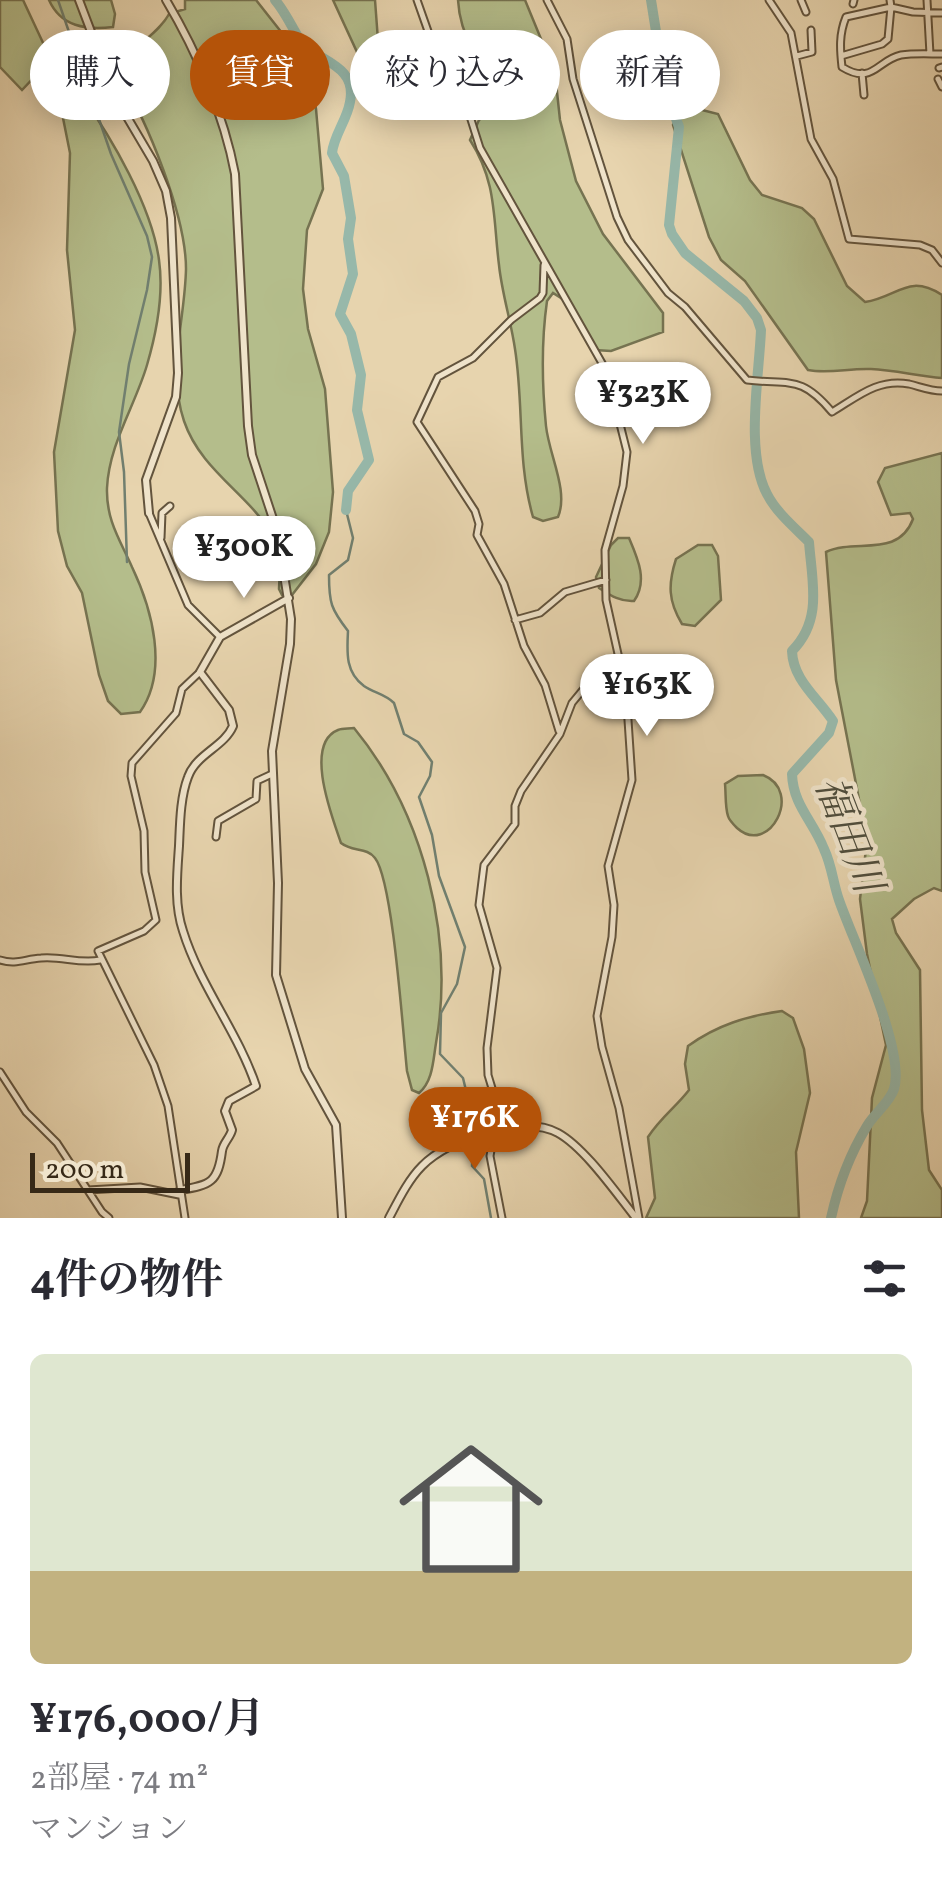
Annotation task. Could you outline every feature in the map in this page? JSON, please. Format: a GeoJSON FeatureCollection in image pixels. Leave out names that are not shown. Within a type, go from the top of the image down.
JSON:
{"type":"FeatureCollection","features":[{"type":"Feature","properties":{"kind":"street"},"geometry":{"type":"LineString","coordinates":[[78,0],[117,100],[166,191],[171,218],[177,385],[146,480],[149,512],[188,605],[220,637]]}},
{"type":"Feature","properties":{"kind":"street"},"geometry":{"type":"LineString","coordinates":[[166,0],[196,60],[232,158],[238,200],[250,440],[277,531],[289,598],[290,644],[273,732],[276,975],[305,1069],[336,1126],[342,1218]]}},
{"type":"Feature","properties":{"kind":"street"},"geometry":{"type":"LineString","coordinates":[[418,0],[429,34],[460,85],[480,148],[607,372],[626,452],[622,486],[605,550],[606,600],[626,690],[632,780],[608,866],[614,905],[612,937],[597,1016],[620,1108],[637,1218]]}},
{"type":"Feature","properties":{"kind":"street"},"geometry":{"type":"LineString","coordinates":[[547,0],[567,39],[573,80],[628,240],[746,380],[804,385],[832,412],[884,383],[906,383],[942,392]]}},
{"type":"Feature","properties":{"kind":"street"},"geometry":{"type":"LineString","coordinates":[[769,0],[791,33],[811,139],[832,179],[849,239],[920,245],[932,250],[942,263]]}},
{"type":"Feature","properties":{"kind":"street"},"geometry":{"type":"LineString","coordinates":[[801,0],[806,12]]}},
{"type":"Feature","properties":{"kind":"street"},"geometry":{"type":"LineString","coordinates":[[927,0],[930,54]]}},
{"type":"Feature","properties":{"kind":"street"},"geometry":{"type":"LineString","coordinates":[[841,56],[888,39],[891,4]]}},
{"type":"Feature","properties":{"kind":"street"},"geometry":{"type":"LineString","coordinates":[[942,13],[891,4],[846,17],[841,29],[841,56],[842,67],[862,74],[877,72],[901,56],[942,54]]}},
{"type":"Feature","properties":{"kind":"street"},"geometry":{"type":"LineString","coordinates":[[797,56],[812,52],[811,30]]}},
{"type":"Feature","properties":{"kind":"street"},"geometry":{"type":"LineString","coordinates":[[862,74],[864,95]]}},
{"type":"Feature","properties":{"kind":"street"},"geometry":{"type":"LineString","coordinates":[[938,79],[942,88]]}},
{"type":"Feature","properties":{"kind":"street"},"geometry":{"type":"LineString","coordinates":[[544,262],[540,298],[473,358],[438,377],[418,422],[475,511],[480,524],[476,535],[504,584],[515,620],[545,685],[560,734]]}},
{"type":"Feature","properties":{"kind":"street"},"geometry":{"type":"LineString","coordinates":[[162,542],[162,512],[170,506]]}},
{"type":"Feature","properties":{"kind":"street"},"geometry":{"type":"LineString","coordinates":[[515,620],[540,613],[565,592],[606,580]]}},
{"type":"Feature","properties":{"kind":"street"},"geometry":{"type":"LineString","coordinates":[[185,1218],[176,1146],[154,1065],[98,951],[144,930],[156,920],[145,872],[144,831],[132,763],[176,713],[182,688],[200,672],[220,637],[289,598]]}},
{"type":"Feature","properties":{"kind":"street"},"geometry":{"type":"LineString","coordinates":[[502,1218],[490,1156],[498,1108],[488,1075],[487,1048],[497,968],[479,905],[484,865],[516,824],[515,806],[520,791],[560,734],[572,703],[600,669],[620,659]]}},
{"type":"Feature","properties":{"kind":"street"},"geometry":{"type":"LineString","coordinates":[[88,1190],[140,1187],[180,1193],[205,1184],[218,1175],[222,1166],[222,1146],[232,1130],[225,1111],[229,1101],[256,1086],[190,950],[179,915],[176,887],[186,780],[233,726],[230,710],[200,672]]}},
{"type":"Feature","properties":{"kind":"street"},"geometry":{"type":"LineString","coordinates":[[216,837],[218,820],[256,799],[257,781],[272,774]]}},
{"type":"Feature","properties":{"kind":"street"},"geometry":{"type":"LineString","coordinates":[[0,960],[18,964],[37,958],[86,963],[100,960]]}},
{"type":"Feature","properties":{"kind":"street"},"geometry":{"type":"LineString","coordinates":[[0,1072],[26,1112],[57,1143],[109,1218]]}},
{"type":"Feature","properties":{"kind":"street"},"geometry":{"type":"LineString","coordinates":[[389,1218],[422,1166],[440,1152],[497,1128],[536,1126],[567,1139],[637,1218]]}},
{"type":"Feature","properties":{"kind":"green space"},"geometry":{"type":"Polygon","coordinates":[[[0,0],[23,0],[37,30],[30,30],[30,82],[22,90],[0,67],[0,0]]]}},
{"type":"Feature","properties":{"kind":"green space"},"geometry":{"type":"Polygon","coordinates":[[[49,0],[111,0],[113,27],[75,25],[60,16],[49,0]]]}},
{"type":"Feature","properties":{"kind":"green space"},"geometry":{"type":"Polygon","coordinates":[[[185,0],[256,0],[280,30],[190,30],[190,120],[317,120],[323,189],[307,230],[303,289],[308,329],[325,389],[333,492],[329,532],[316,564],[292,595],[282,595],[279,589],[279,555],[273,536],[202,454],[184,421],[179,402],[177,364],[185,288],[184,247],[172,196],[142,120],[170,120],[170,30],[157,30],[169,14],[185,9],[185,0]]]}},
{"type":"Feature","properties":{"kind":"green space"},"geometry":{"type":"Polygon","coordinates":[[[333,0],[375,0],[377,30],[350,30],[350,37],[333,0]]]}},
{"type":"Feature","properties":{"kind":"green space"},"geometry":{"type":"Polygon","coordinates":[[[458,0],[525,0],[537,30],[465,30],[458,0]]]}},
{"type":"Feature","properties":{"kind":"green space"},"geometry":{"type":"Polygon","coordinates":[[[720,118],[750,180],[762,195],[802,208],[814,219],[847,286],[865,302],[911,286],[942,295],[942,378],[871,369],[808,370],[745,281],[721,260],[709,237],[673,125],[676,120],[720,118]]]}},
{"type":"Feature","properties":{"kind":"green space"},"geometry":{"type":"Polygon","coordinates":[[[63,120],[98,120],[139,196],[159,260],[159,313],[151,352],[112,456],[107,488],[111,520],[146,602],[154,640],[154,678],[140,712],[121,714],[108,701],[82,593],[67,566],[58,531],[54,452],[75,330],[67,250],[70,153],[63,120]]]}},
{"type":"Feature","properties":{"kind":"green space"},"geometry":{"type":"Polygon","coordinates":[[[479,120],[560,120],[576,181],[603,234],[663,313],[663,332],[611,351],[595,350],[564,300],[553,293],[547,301],[543,348],[545,411],[561,507],[558,517],[543,521],[533,517],[528,496],[518,370],[500,276],[492,201],[485,171],[470,140],[479,120]]]}},
{"type":"Feature","properties":{"kind":"green space"},"geometry":{"type":"Polygon","coordinates":[[[942,453],[942,891],[934,888],[914,899],[892,919],[896,933],[920,970],[922,1110],[929,1170],[942,1190],[942,1218],[861,1218],[867,1201],[872,1098],[886,1045],[860,899],[867,841],[836,680],[826,552],[897,539],[913,519],[910,513],[891,515],[878,482],[885,468],[942,453]]]}},
{"type":"Feature","properties":{"kind":"green space"},"geometry":{"type":"Polygon","coordinates":[[[618,538],[629,538],[638,562],[641,578],[634,601],[603,591],[596,577],[618,538]]]}},
{"type":"Feature","properties":{"kind":"green space"},"geometry":{"type":"Polygon","coordinates":[[[698,545],[712,545],[718,556],[721,600],[695,626],[682,624],[674,608],[671,584],[676,559],[698,545]]]}},
{"type":"Feature","properties":{"kind":"green space"},"geometry":{"type":"Polygon","coordinates":[[[354,728],[399,798],[428,877],[437,918],[441,1002],[432,1070],[419,1093],[412,1090],[407,1071],[392,926],[381,872],[372,855],[341,843],[323,783],[321,766],[328,738],[338,730],[354,728]]]}},
{"type":"Feature","properties":{"kind":"green space"},"geometry":{"type":"Polygon","coordinates":[[[763,775],[775,783],[781,794],[781,806],[770,828],[749,835],[729,818],[725,784],[738,776],[763,775]]]}},
{"type":"Feature","properties":{"kind":"green space"},"geometry":{"type":"Polygon","coordinates":[[[782,1011],[793,1018],[804,1049],[810,1093],[796,1152],[799,1218],[646,1218],[655,1198],[648,1137],[689,1090],[685,1064],[688,1046],[733,1022],[782,1011]]]}},
{"type":"Feature","properties":{"kind":"waterway"},"geometry":{"type":"LineString","coordinates":[[58,0],[111,154],[147,236],[152,257],[119,432],[127,562]]}},
{"type":"Feature","properties":{"kind":"waterway"},"geometry":{"type":"LineString","coordinates":[[275,0],[300,40],[341,71],[351,89],[332,153],[344,176],[351,218],[348,239],[353,274],[340,314],[351,334],[361,375],[357,410],[369,460],[348,491],[346,510]]}},
{"type":"Feature","properties":{"kind":"waterway","name":"福田川"},"geometry":{"type":"LineString","coordinates":[[651,0],[665,88],[679,127],[669,225],[685,253],[744,301],[757,318],[761,330],[755,436],[760,477],[775,507],[809,542],[812,613],[802,639],[792,651],[793,661],[801,680],[833,721],[829,733],[792,774],[793,785],[827,855],[839,900],[886,1023],[896,1071],[889,1099],[855,1148],[831,1218]]}},
{"type":"Feature","properties":{"kind":"waterway"},"geometry":{"type":"LineString","coordinates":[[346,510],[353,538],[348,560],[329,575],[331,599],[348,631],[353,674],[364,686],[394,703],[404,734],[418,742],[432,762],[419,797],[432,835],[439,876],[465,947],[457,984],[441,1013],[440,1054],[463,1078],[476,1132]]}},
{"type":"Feature","properties":{"kind":"waterway"},"geometry":{"type":"LineString","coordinates":[[473,1142],[472,1166],[484,1179],[491,1218]]}}]}
